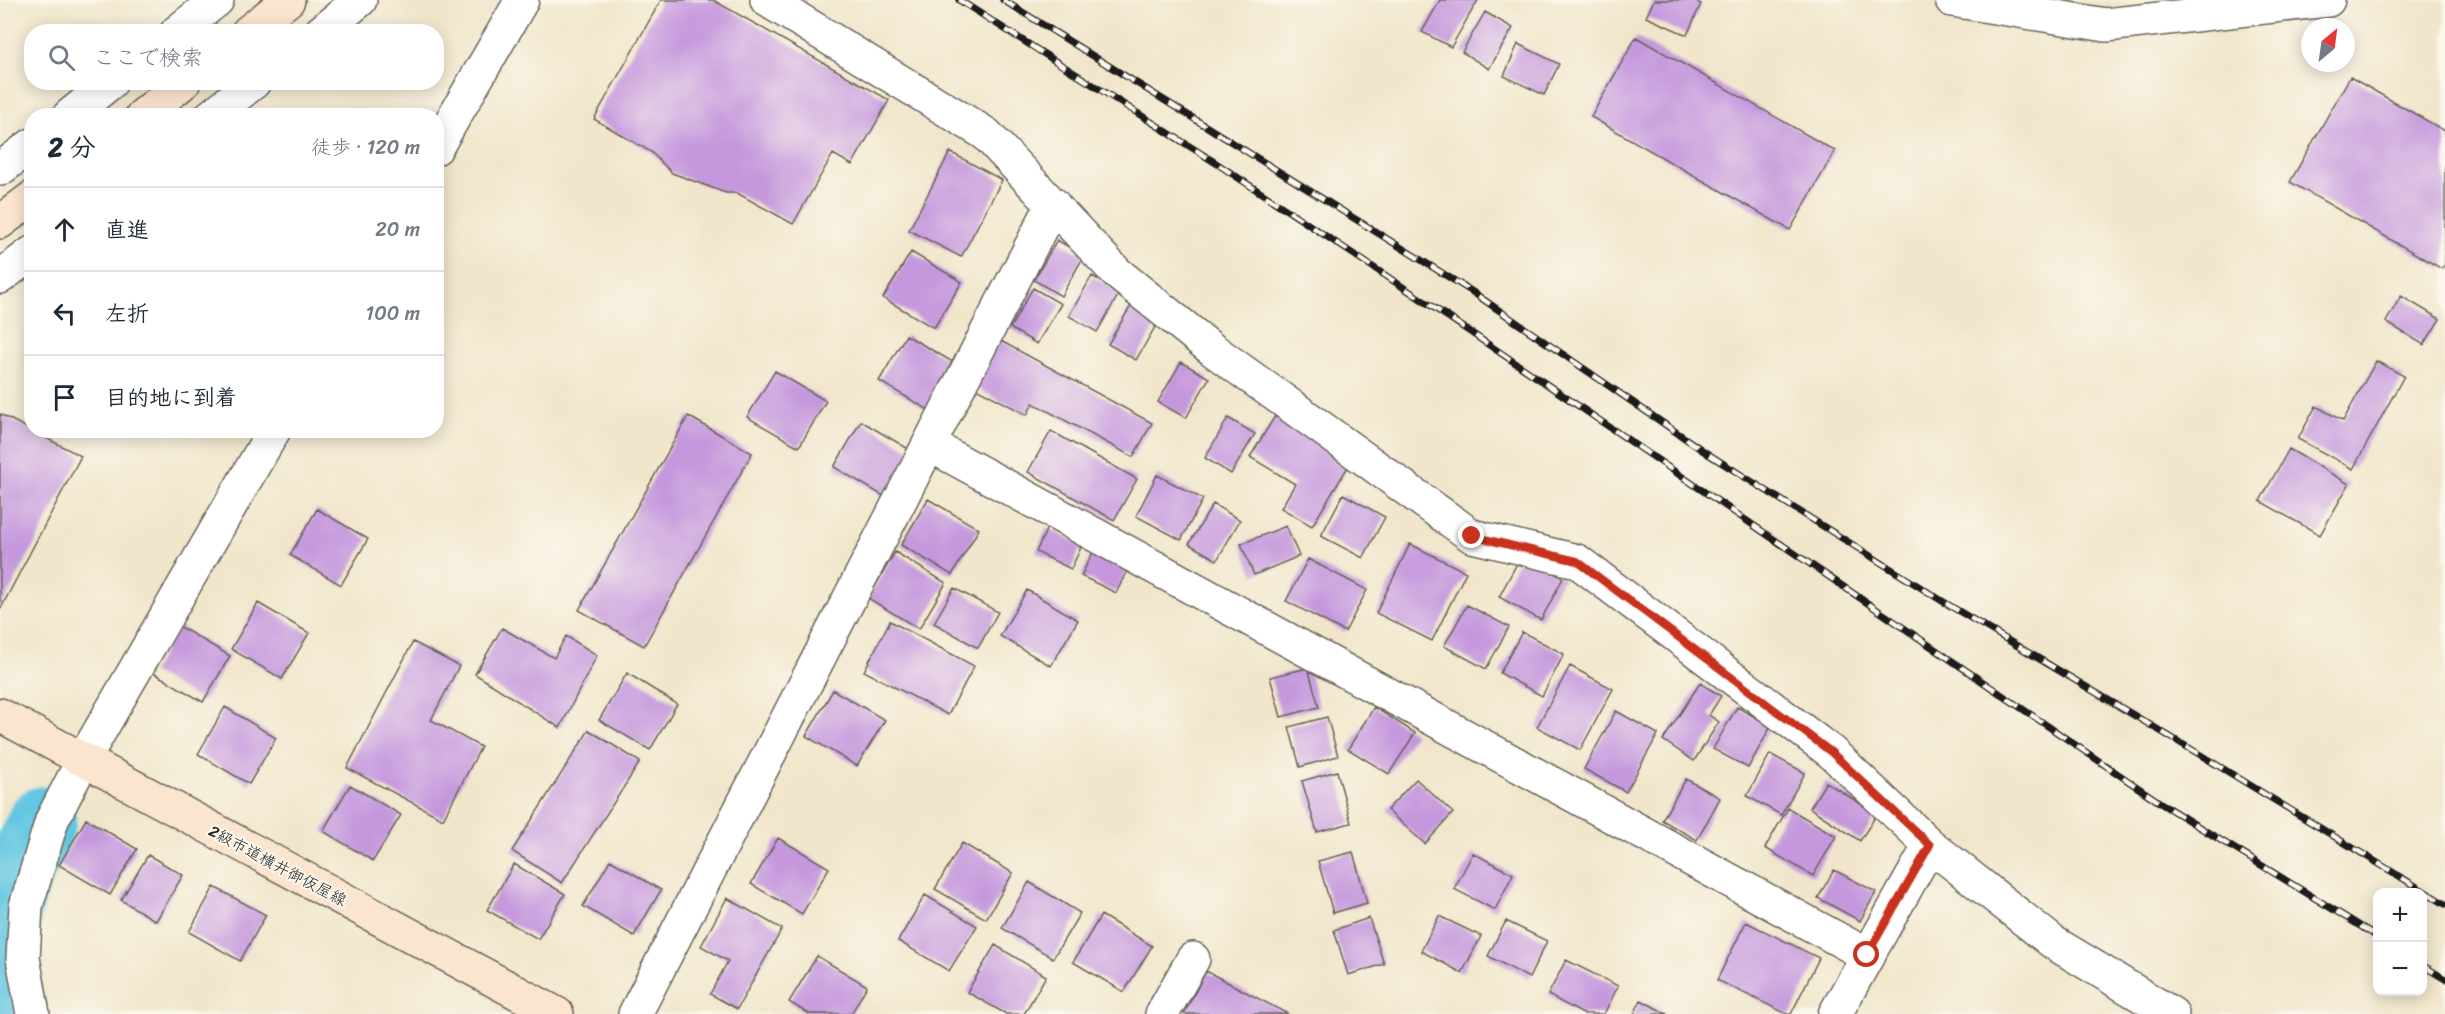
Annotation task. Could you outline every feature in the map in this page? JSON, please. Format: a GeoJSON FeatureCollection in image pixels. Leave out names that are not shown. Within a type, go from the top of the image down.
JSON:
{"type":"FeatureCollection","features":[{"type":"Feature","properties":{"kind":"street"},"geometry":{"type":"LineString","coordinates":[[187,24],[217,0]]}},
{"type":"Feature","properties":{"kind":"street"},"geometry":{"type":"LineString","coordinates":[[258,24],[288,0]]}},
{"type":"Feature","properties":{"kind":"street"},"geometry":{"type":"LineString","coordinates":[[331,24],[360,0]]}},
{"type":"Feature","properties":{"kind":"street"},"geometry":{"type":"LineString","coordinates":[[444,134],[522,0]]}},
{"type":"Feature","properties":{"kind":"street"},"geometry":{"type":"LineString","coordinates":[[767,0],[986,134],[1117,273],[1213,350],[1472,536],[1577,561],[1831,752],[1930,845],[2054,943],[2172,1014]]}},
{"type":"Feature","properties":{"kind":"street"},"geometry":{"type":"LineString","coordinates":[[1952,0],[2106,26],[2328,0]]}},
{"type":"Feature","properties":{"kind":"street"},"geometry":{"type":"LineString","coordinates":[[79,108],[101,90]]}},
{"type":"Feature","properties":{"kind":"street"},"geometry":{"type":"LineString","coordinates":[[152,108],[174,90]]}},
{"type":"Feature","properties":{"kind":"street"},"geometry":{"type":"LineString","coordinates":[[221,108],[244,90]]}},
{"type":"Feature","properties":{"kind":"street"},"geometry":{"type":"LineString","coordinates":[[0,169],[24,151]]}},
{"type":"Feature","properties":{"kind":"street"},"geometry":{"type":"LineString","coordinates":[[0,222],[24,204]]}},
{"type":"Feature","properties":{"kind":"street"},"geometry":{"type":"LineString","coordinates":[[635,1014],[1053,204]]}},
{"type":"Feature","properties":{"kind":"street"},"geometry":{"type":"LineString","coordinates":[[0,277],[24,258]]}},
{"type":"Feature","properties":{"kind":"street"},"geometry":{"type":"LineString","coordinates":[[33,1014],[23,958],[26,906],[52,820],[83,760],[269,438]]}},
{"type":"Feature","properties":{"kind":"street"},"geometry":{"type":"LineString","coordinates":[[930,445],[1867,955]]}},
{"type":"Feature","properties":{"kind":"street","name":"2級市道横井御仮屋線"},"geometry":{"type":"LineString","coordinates":[[0,715],[556,1014]]}},
{"type":"Feature","properties":{"kind":"street"},"geometry":{"type":"LineString","coordinates":[[1834,1014],[1930,845]]}},
{"type":"Feature","properties":{"kind":"street"},"geometry":{"type":"LineString","coordinates":[[1162,1014],[1193,959]]}},
{"type":"Feature","properties":{"kind":"building"},"geometry":{"type":"Polygon","coordinates":[[[661,0],[713,0],[889,100],[852,165],[833,154],[793,224],[737,193],[726,193],[672,173],[651,152],[594,119],[661,0]]]}},
{"type":"Feature","properties":{"kind":"building"},"geometry":{"type":"Polygon","coordinates":[[[1440,0],[1478,0],[1451,47],[1422,32],[1440,0]]]}},
{"type":"Feature","properties":{"kind":"building"},"geometry":{"type":"Polygon","coordinates":[[[1654,0],[1692,0],[1701,4],[1687,35],[1646,17],[1654,0]]]}},
{"type":"Feature","properties":{"kind":"building"},"geometry":{"type":"Polygon","coordinates":[[[1485,12],[1513,28],[1489,69],[1462,52],[1485,12]]]}},
{"type":"Feature","properties":{"kind":"building"},"geometry":{"type":"Polygon","coordinates":[[[1636,37],[1835,151],[1790,230],[1591,117],[1636,37]]]}},
{"type":"Feature","properties":{"kind":"building"},"geometry":{"type":"Polygon","coordinates":[[[1518,44],[1559,64],[1544,95],[1504,76],[1518,44]]]}},
{"type":"Feature","properties":{"kind":"building"},"geometry":{"type":"Polygon","coordinates":[[[2350,77],[2445,131],[2445,264],[2442,269],[2290,182],[2350,77]]]}},
{"type":"Feature","properties":{"kind":"building"},"geometry":{"type":"Polygon","coordinates":[[[950,152],[1002,180],[961,257],[909,230],[950,152]]]}},
{"type":"Feature","properties":{"kind":"building"},"geometry":{"type":"Polygon","coordinates":[[[1057,240],[1084,256],[1061,296],[1034,280],[1057,240]]]}},
{"type":"Feature","properties":{"kind":"building"},"geometry":{"type":"Polygon","coordinates":[[[911,252],[962,282],[934,328],[883,298],[911,252]]]}},
{"type":"Feature","properties":{"kind":"building"},"geometry":{"type":"Polygon","coordinates":[[[1092,276],[1120,292],[1097,332],[1069,316],[1092,276]]]}},
{"type":"Feature","properties":{"kind":"building"},"geometry":{"type":"Polygon","coordinates":[[[1033,288],[1061,304],[1037,344],[1010,328],[1033,288]]]}},
{"type":"Feature","properties":{"kind":"building"},"geometry":{"type":"Polygon","coordinates":[[[2401,296],[2440,319],[2424,345],[2386,322],[2401,296]]]}},
{"type":"Feature","properties":{"kind":"building"},"geometry":{"type":"Polygon","coordinates":[[[1132,304],[1159,320],[1136,360],[1108,344],[1132,304]]]}},
{"type":"Feature","properties":{"kind":"building"},"geometry":{"type":"Polygon","coordinates":[[[906,335],[958,365],[930,411],[879,381],[906,335]]]}},
{"type":"Feature","properties":{"kind":"building"},"geometry":{"type":"Polygon","coordinates":[[[999,340],[1152,423],[1133,457],[1033,403],[1027,415],[974,387],[999,340]]]}},
{"type":"Feature","properties":{"kind":"building"},"geometry":{"type":"Polygon","coordinates":[[[2376,361],[2404,376],[2353,469],[2298,439],[2316,406],[2343,421],[2376,361]]]}},
{"type":"Feature","properties":{"kind":"building"},"geometry":{"type":"Polygon","coordinates":[[[1181,362],[1209,378],[1186,418],[1158,402],[1181,362]]]}},
{"type":"Feature","properties":{"kind":"building"},"geometry":{"type":"Polygon","coordinates":[[[775,371],[826,401],[799,447],[747,417],[775,371]]]}},
{"type":"Feature","properties":{"kind":"building"},"geometry":{"type":"Polygon","coordinates":[[[0,414],[24,426],[24,438],[46,438],[81,456],[0,610],[0,414]]]}},
{"type":"Feature","properties":{"kind":"building"},"geometry":{"type":"Polygon","coordinates":[[[688,416],[752,453],[644,646],[579,610],[688,416]]]}},
{"type":"Feature","properties":{"kind":"building"},"geometry":{"type":"Polygon","coordinates":[[[1275,416],[1351,462],[1312,526],[1281,508],[1295,484],[1250,457],[1275,416]]]}},
{"type":"Feature","properties":{"kind":"building"},"geometry":{"type":"Polygon","coordinates":[[[1228,418],[1255,434],[1231,474],[1205,458],[1228,418]]]}},
{"type":"Feature","properties":{"kind":"building"},"geometry":{"type":"Polygon","coordinates":[[[861,421],[912,451],[885,497],[834,467],[861,421]]]}},
{"type":"Feature","properties":{"kind":"building"},"geometry":{"type":"Polygon","coordinates":[[[1051,431],[1137,479],[1114,520],[1028,472],[1051,431]]]}},
{"type":"Feature","properties":{"kind":"building"},"geometry":{"type":"Polygon","coordinates":[[[2289,449],[2349,484],[2320,535],[2260,501],[2289,449]]]}},
{"type":"Feature","properties":{"kind":"building"},"geometry":{"type":"Polygon","coordinates":[[[1157,475],[1203,499],[1181,540],[1136,516],[1157,475]]]}},
{"type":"Feature","properties":{"kind":"building"},"geometry":{"type":"Polygon","coordinates":[[[1343,494],[1385,517],[1363,558],[1321,536],[1343,494]]]}},
{"type":"Feature","properties":{"kind":"building"},"geometry":{"type":"Polygon","coordinates":[[[928,499],[979,529],[952,575],[901,545],[928,499]]]}},
{"type":"Feature","properties":{"kind":"building"},"geometry":{"type":"Polygon","coordinates":[[[1213,504],[1240,520],[1217,560],[1189,544],[1213,504]]]}},
{"type":"Feature","properties":{"kind":"building"},"geometry":{"type":"Polygon","coordinates":[[[317,509],[368,539],[341,585],[290,555],[317,509]]]}},
{"type":"Feature","properties":{"kind":"building"},"geometry":{"type":"Polygon","coordinates":[[[1286,526],[1299,556],[1254,575],[1241,544],[1286,526]]]}},
{"type":"Feature","properties":{"kind":"building"},"geometry":{"type":"Polygon","coordinates":[[[1047,528],[1082,545],[1071,569],[1036,552],[1047,528]]]}},
{"type":"Feature","properties":{"kind":"building"},"geometry":{"type":"Polygon","coordinates":[[[1410,544],[1466,572],[1432,641],[1376,613],[1410,544]]]}},
{"type":"Feature","properties":{"kind":"building"},"geometry":{"type":"Polygon","coordinates":[[[895,552],[946,583],[919,629],[868,598],[895,552]]]}},
{"type":"Feature","properties":{"kind":"building"},"geometry":{"type":"Polygon","coordinates":[[[1093,552],[1128,569],[1116,593],[1081,576],[1093,552]]]}},
{"type":"Feature","properties":{"kind":"building"},"geometry":{"type":"Polygon","coordinates":[[[1521,556],[1563,578],[1541,620],[1499,597],[1521,556]]]}},
{"type":"Feature","properties":{"kind":"building"},"geometry":{"type":"Polygon","coordinates":[[[1308,559],[1367,590],[1345,632],[1286,601],[1308,559]]]}},
{"type":"Feature","properties":{"kind":"building"},"geometry":{"type":"Polygon","coordinates":[[[954,588],[998,612],[978,648],[934,623],[954,588]]]}},
{"type":"Feature","properties":{"kind":"building"},"geometry":{"type":"Polygon","coordinates":[[[1027,590],[1078,620],[1051,666],[1000,636],[1027,590]]]}},
{"type":"Feature","properties":{"kind":"building"},"geometry":{"type":"Polygon","coordinates":[[[258,603],[309,633],[282,679],[231,649],[258,603]]]}},
{"type":"Feature","properties":{"kind":"building"},"geometry":{"type":"Polygon","coordinates":[[[1467,605],[1509,627],[1486,669],[1444,646],[1467,605]]]}},
{"type":"Feature","properties":{"kind":"building"},"geometry":{"type":"Polygon","coordinates":[[[890,621],[974,666],[948,715],[864,671],[890,621]]]}},
{"type":"Feature","properties":{"kind":"building"},"geometry":{"type":"Polygon","coordinates":[[[179,626],[230,656],[203,702],[152,672],[179,626]]]}},
{"type":"Feature","properties":{"kind":"building"},"geometry":{"type":"Polygon","coordinates":[[[502,628],[554,658],[566,636],[597,655],[560,728],[475,674],[502,628]]]}},
{"type":"Feature","properties":{"kind":"building"},"geometry":{"type":"Polygon","coordinates":[[[1522,632],[1564,654],[1542,696],[1500,673],[1522,632]]]}},
{"type":"Feature","properties":{"kind":"building"},"geometry":{"type":"Polygon","coordinates":[[[413,642],[459,666],[431,720],[481,747],[443,819],[347,768],[413,642]]]}},
{"type":"Feature","properties":{"kind":"building"},"geometry":{"type":"Polygon","coordinates":[[[1570,666],[1613,689],[1580,750],[1537,727],[1570,666]]]}},
{"type":"Feature","properties":{"kind":"building"},"geometry":{"type":"Polygon","coordinates":[[[1308,668],[1319,707],[1281,717],[1270,677],[1308,668]]]}},
{"type":"Feature","properties":{"kind":"building"},"geometry":{"type":"Polygon","coordinates":[[[627,673],[677,704],[650,750],[599,720],[627,673]]]}},
{"type":"Feature","properties":{"kind":"building"},"geometry":{"type":"Polygon","coordinates":[[[1700,683],[1721,696],[1709,715],[1719,722],[1694,761],[1663,740],[1700,683]]]}},
{"type":"Feature","properties":{"kind":"building"},"geometry":{"type":"Polygon","coordinates":[[[833,690],[885,720],[857,766],[806,736],[833,690]]]}},
{"type":"Feature","properties":{"kind":"building"},"geometry":{"type":"Polygon","coordinates":[[[225,707],[276,738],[249,784],[198,754],[225,707]]]}},
{"type":"Feature","properties":{"kind":"building"},"geometry":{"type":"Polygon","coordinates":[[[1374,707],[1415,733],[1389,774],[1348,749],[1374,707]]]}},
{"type":"Feature","properties":{"kind":"building"},"geometry":{"type":"Polygon","coordinates":[[[1737,707],[1771,726],[1748,768],[1713,749],[1737,707]]]}},
{"type":"Feature","properties":{"kind":"building"},"geometry":{"type":"Polygon","coordinates":[[[1616,711],[1658,734],[1626,792],[1584,769],[1616,711]]]}},
{"type":"Feature","properties":{"kind":"building"},"geometry":{"type":"Polygon","coordinates":[[[1327,717],[1338,756],[1300,767],[1289,727],[1327,717]]]}},
{"type":"Feature","properties":{"kind":"building"},"geometry":{"type":"Polygon","coordinates":[[[589,730],[640,762],[562,883],[512,851],[589,730]]]}},
{"type":"Feature","properties":{"kind":"building"},"geometry":{"type":"Polygon","coordinates":[[[1770,754],[1805,773],[1781,815],[1747,796],[1770,754]]]}},
{"type":"Feature","properties":{"kind":"building"},"geometry":{"type":"Polygon","coordinates":[[[1337,771],[1351,823],[1317,832],[1302,781],[1337,771]]]}},
{"type":"Feature","properties":{"kind":"building"},"geometry":{"type":"Polygon","coordinates":[[[1416,779],[1453,813],[1425,844],[1387,810],[1416,779]]]}},
{"type":"Feature","properties":{"kind":"building"},"geometry":{"type":"Polygon","coordinates":[[[1686,779],[1720,798],[1697,840],[1662,820],[1686,779]]]}},
{"type":"Feature","properties":{"kind":"building"},"geometry":{"type":"Polygon","coordinates":[[[1826,782],[1877,814],[1860,841],[1810,808],[1826,782]]]}},
{"type":"Feature","properties":{"kind":"building"},"geometry":{"type":"Polygon","coordinates":[[[350,785],[401,815],[373,861],[323,831],[350,785]]]}},
{"type":"Feature","properties":{"kind":"building"},"geometry":{"type":"Polygon","coordinates":[[[1788,808],[1836,836],[1813,876],[1765,848],[1788,808]]]}},
{"type":"Feature","properties":{"kind":"building"},"geometry":{"type":"Polygon","coordinates":[[[86,819],[137,849],[110,895],[59,865],[86,819]]]}},
{"type":"Feature","properties":{"kind":"building"},"geometry":{"type":"Polygon","coordinates":[[[778,838],[829,868],[802,914],[751,884],[778,838]]]}},
{"type":"Feature","properties":{"kind":"building"},"geometry":{"type":"Polygon","coordinates":[[[962,843],[1013,873],[986,919],[935,889],[962,843]]]}},
{"type":"Feature","properties":{"kind":"building"},"geometry":{"type":"Polygon","coordinates":[[[1353,852],[1367,903],[1333,913],[1318,861],[1353,852]]]}},
{"type":"Feature","properties":{"kind":"building"},"geometry":{"type":"Polygon","coordinates":[[[1473,853],[1513,874],[1495,910],[1454,889],[1473,853]]]}},
{"type":"Feature","properties":{"kind":"building"},"geometry":{"type":"Polygon","coordinates":[[[148,855],[183,875],[156,921],[121,900],[148,855]]]}},
{"type":"Feature","properties":{"kind":"building"},"geometry":{"type":"Polygon","coordinates":[[[610,860],[661,890],[634,936],[583,906],[610,860]]]}},
{"type":"Feature","properties":{"kind":"building"},"geometry":{"type":"Polygon","coordinates":[[[514,864],[565,894],[538,939],[487,910],[514,864]]]}},
{"type":"Feature","properties":{"kind":"building"},"geometry":{"type":"Polygon","coordinates":[[[1834,870],[1876,892],[1860,921],[1818,898],[1834,870]]]}},
{"type":"Feature","properties":{"kind":"building"},"geometry":{"type":"Polygon","coordinates":[[[1029,882],[1080,913],[1053,958],[1002,928],[1029,882]]]}},
{"type":"Feature","properties":{"kind":"building"},"geometry":{"type":"Polygon","coordinates":[[[214,887],[266,915],[240,961],[189,932],[214,887]]]}},
{"type":"Feature","properties":{"kind":"building"},"geometry":{"type":"Polygon","coordinates":[[[925,895],[977,926],[949,971],[898,941],[925,895]]]}},
{"type":"Feature","properties":{"kind":"building"},"geometry":{"type":"Polygon","coordinates":[[[727,898],[782,929],[737,1009],[710,994],[728,961],[701,946],[727,898]]]}},
{"type":"Feature","properties":{"kind":"building"},"geometry":{"type":"Polygon","coordinates":[[[1101,915],[1152,946],[1124,992],[1073,962],[1101,915]]]}},
{"type":"Feature","properties":{"kind":"building"},"geometry":{"type":"Polygon","coordinates":[[[1439,916],[1481,936],[1462,973],[1421,951],[1439,916]]]}},
{"type":"Feature","properties":{"kind":"building"},"geometry":{"type":"Polygon","coordinates":[[[1369,918],[1384,964],[1348,975],[1334,930],[1369,918]]]}},
{"type":"Feature","properties":{"kind":"building"},"geometry":{"type":"Polygon","coordinates":[[[1506,921],[1547,941],[1529,978],[1488,956],[1506,921]]]}},
{"type":"Feature","properties":{"kind":"building"},"geometry":{"type":"Polygon","coordinates":[[[1746,922],[1819,958],[1791,1014],[1717,980],[1746,922]]]}},
{"type":"Feature","properties":{"kind":"building"},"geometry":{"type":"Polygon","coordinates":[[[995,945],[1046,976],[1024,1014],[1006,1014],[967,992],[995,945]]]}},
{"type":"Feature","properties":{"kind":"building"},"geometry":{"type":"Polygon","coordinates":[[[817,956],[867,986],[851,1014],[809,1014],[789,1002],[817,956]]]}},
{"type":"Feature","properties":{"kind":"building"},"geometry":{"type":"Polygon","coordinates":[[[1566,960],[1618,986],[1604,1014],[1583,1014],[1548,995],[1566,960]]]}},
{"type":"Feature","properties":{"kind":"building"},"geometry":{"type":"Polygon","coordinates":[[[1206,971],[1288,1014],[1184,1014],[1206,971]]]}},
{"type":"Feature","properties":{"kind":"building"},"geometry":{"type":"Polygon","coordinates":[[[1641,1000],[1667,1014],[1634,1014],[1641,1000]]]}},
{"type":"Feature","properties":{"kind":"waterway"},"geometry":{"type":"LineString","coordinates":[[11,1014],[4,943],[8,908],[15,882],[42,821]]}},
{"type":"Feature","properties":{"kind":"railway"},"geometry":{"type":"LineString","coordinates":[[959,0],[1216,163],[1454,321],[2165,806],[2373,934]]}},
{"type":"Feature","properties":{"kind":"railway"},"geometry":{"type":"LineString","coordinates":[[1003,0],[1471,291],[1708,454],[1947,604],[2445,904]]}},
{"type":"Feature","properties":{"kind":"railway"},"geometry":{"type":"LineString","coordinates":[[2427,968],[2445,979]]}},
{"type":"Feature","properties":{"kind":"route"},"geometry":{"type":"LineString","coordinates":[[1472,536],[1577,561],[1831,752],[1930,845],[1867,955]]}}]}
